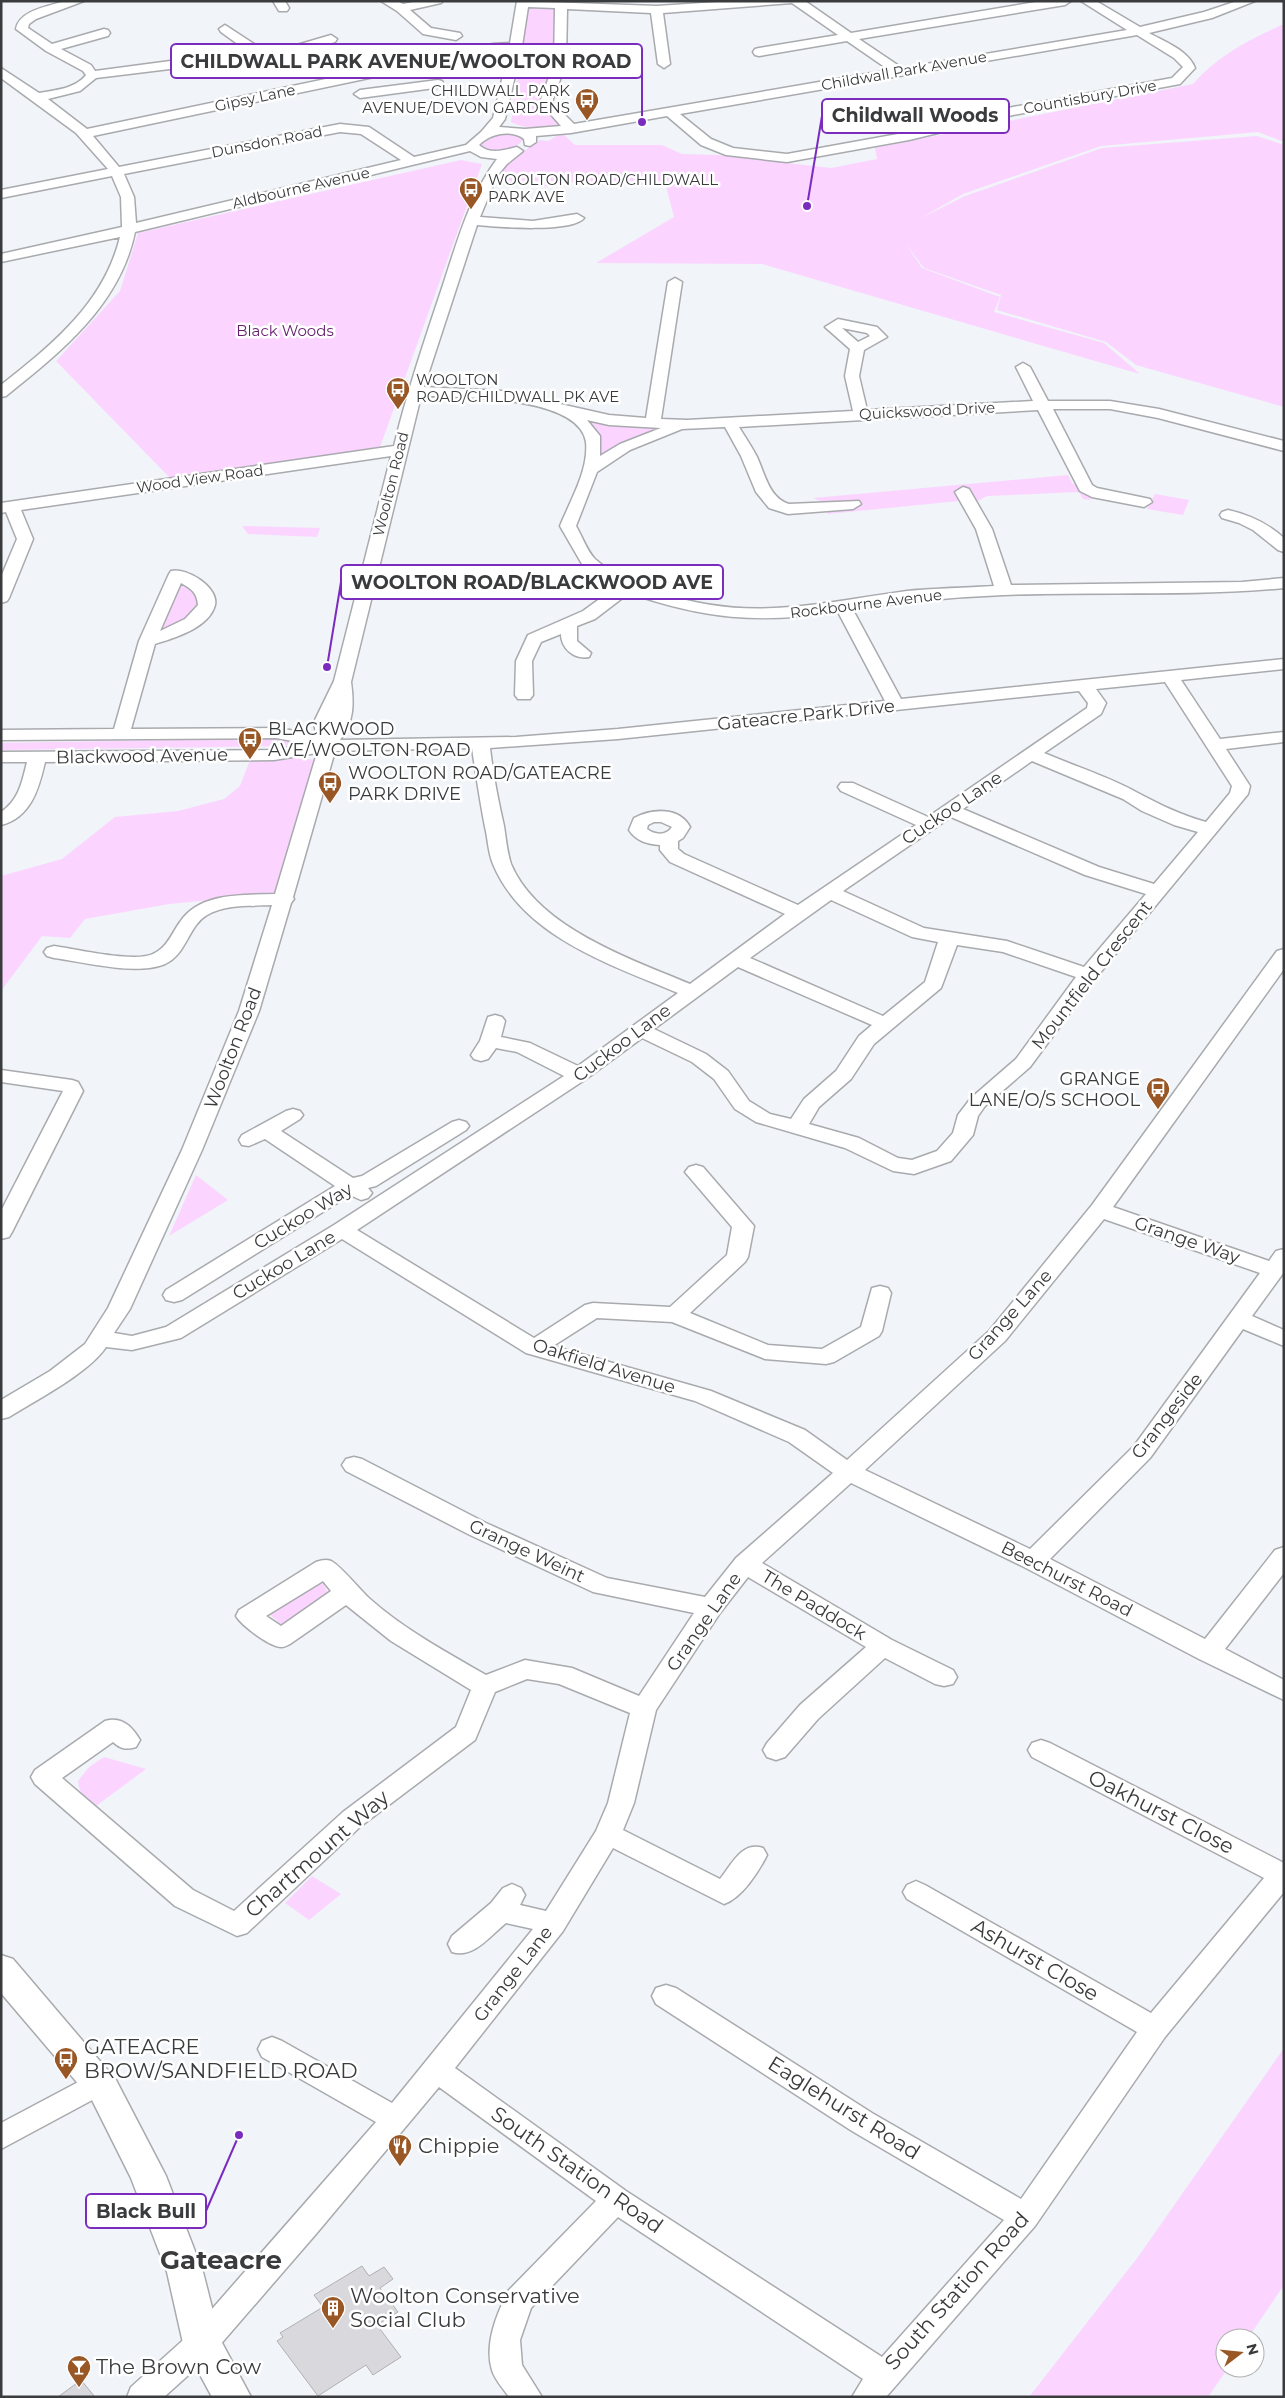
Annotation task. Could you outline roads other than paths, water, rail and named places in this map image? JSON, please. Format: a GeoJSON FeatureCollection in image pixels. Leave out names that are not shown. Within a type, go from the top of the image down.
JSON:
{"type":"FeatureCollection","features":[{"type":"Feature","properties":{"kind":"main road"},"geometry":{"type":"LineString","coordinates":[[1,1969],[99,2083],[127,2132],[148,2176],[185,2272],[202,2344],[232,2397]]}},
{"type":"Feature","properties":{"kind":"street"},"geometry":{"type":"LineString","coordinates":[[78,1],[32,16],[23,23],[22,29],[50,48],[87,68],[92,75]]}},
{"type":"Feature","properties":{"kind":"street"},"geometry":{"type":"LineString","coordinates":[[387,1],[401,8],[427,31],[456,36]]}},
{"type":"Feature","properties":{"kind":"street"},"geometry":{"type":"LineString","coordinates":[[401,8],[437,1]]}},
{"type":"Feature","properties":{"kind":"street"},"geometry":{"type":"LineString","coordinates":[[517,151],[504,155],[487,154],[473,147],[474,142],[486,134],[499,119],[516,46],[523,2],[657,10],[788,1]]}},
{"type":"Feature","properties":{"kind":"street"},"geometry":{"type":"LineString","coordinates":[[798,1],[899,72]]}},
{"type":"Feature","properties":{"kind":"street"},"geometry":{"type":"LineString","coordinates":[[759,52],[1065,1]]}},
{"type":"Feature","properties":{"kind":"street"},"geometry":{"type":"LineString","coordinates":[[1087,1],[1136,32]]}},
{"type":"Feature","properties":{"kind":"street","name":"Childwall Park Avenue"},"geometry":{"type":"LineString","coordinates":[[521,136],[1136,32],[1208,15],[1249,1]]}},
{"type":"Feature","properties":{"kind":"street"},"geometry":{"type":"LineString","coordinates":[[561,5],[560,63],[546,102],[571,129]]}},
{"type":"Feature","properties":{"kind":"street"},"geometry":{"type":"LineString","coordinates":[[657,10],[664,64]]}},
{"type":"Feature","properties":{"kind":"street"},"geometry":{"type":"LineString","coordinates":[[225,29],[257,52],[291,52],[331,39]]}},
{"type":"Feature","properties":{"kind":"street","name":"Countisbury Drive"},"geometry":{"type":"LineString","coordinates":[[669,111],[706,142],[731,152],[787,158],[909,136],[1013,111],[1176,81],[1189,68],[1186,61],[1178,55],[1136,32]]}},
{"type":"Feature","properties":{"kind":"street"},"geometry":{"type":"LineString","coordinates":[[50,48],[104,34]]}},
{"type":"Feature","properties":{"kind":"street","name":"Gipsy Lane"},"geometry":{"type":"LineString","coordinates":[[83,134],[496,47],[516,46]]}},
{"type":"Feature","properties":{"kind":"street"},"geometry":{"type":"LineString","coordinates":[[92,75],[178,64],[234,63],[254,57],[257,52]]}},
{"type":"Feature","properties":{"kind":"street"},"geometry":{"type":"LineString","coordinates":[[1,72],[7,82],[38,97],[101,151],[126,191],[129,228],[122,258],[106,290],[84,321],[58,347],[1,393]]}},
{"type":"Feature","properties":{"kind":"street"},"geometry":{"type":"LineString","coordinates":[[370,74],[382,92]]}},
{"type":"Feature","properties":{"kind":"street"},"geometry":{"type":"LineString","coordinates":[[38,97],[76,88],[89,81],[92,75]]}},
{"type":"Feature","properties":{"kind":"street"},"geometry":{"type":"LineString","coordinates":[[360,94],[438,84]]}},
{"type":"Feature","properties":{"kind":"street"},"geometry":{"type":"LineString","coordinates":[[499,119],[503,126],[521,136]]}},
{"type":"Feature","properties":{"kind":"street","name":"Dunsdon Road"},"geometry":{"type":"LineString","coordinates":[[1,194],[346,127],[368,132],[411,161]]}},
{"type":"Feature","properties":{"kind":"street"},"geometry":{"type":"LineString","coordinates":[[486,134],[521,136]]}},
{"type":"Feature","properties":{"kind":"street","name":"Woolton Road"},"geometry":{"type":"LineString","coordinates":[[328,745],[323,731],[323,722],[342,682],[415,391],[472,221],[491,176],[502,162],[517,151],[521,136]]}},
{"type":"Feature","properties":{"kind":"street","name":"Aldbourne Avenue"},"geometry":{"type":"LineString","coordinates":[[1,258],[473,147]]}},
{"type":"Feature","properties":{"kind":"street"},"geometry":{"type":"LineString","coordinates":[[487,154],[491,160],[491,176]]}},
{"type":"Feature","properties":{"kind":"street"},"geometry":{"type":"LineString","coordinates":[[472,221],[533,225],[578,218]]}},
{"type":"Feature","properties":{"kind":"street"},"geometry":{"type":"LineString","coordinates":[[653,422],[675,282]]}},
{"type":"Feature","properties":{"kind":"street"},"geometry":{"type":"LineString","coordinates":[[857,348],[852,376],[861,415]]}},
{"type":"Feature","properties":{"kind":"street"},"geometry":{"type":"LineString","coordinates":[[1023,367],[1086,488],[1092,492],[1144,502]]}},
{"type":"Feature","properties":{"kind":"street","name":"Rockbourne Avenue"},"geometry":{"type":"LineString","coordinates":[[415,391],[502,395],[530,400],[567,411],[592,436],[594,448],[568,526],[588,561],[627,587],[671,602],[710,610],[755,615],[799,613],[909,596],[1004,590],[1242,587],[1284,584]]}},
{"type":"Feature","properties":{"kind":"street","name":"Quickswood Drive"},"geometry":{"type":"LineString","coordinates":[[567,411],[609,420],[687,425],[1043,405],[1110,405],[1159,414],[1284,446]]}},
{"type":"Feature","properties":{"kind":"street"},"geometry":{"type":"LineString","coordinates":[[729,422],[749,456],[764,492],[774,505],[788,508],[853,504]]}},
{"type":"Feature","properties":{"kind":"street"},"geometry":{"type":"LineString","coordinates":[[588,470],[625,447],[654,434],[687,425]]}},
{"type":"Feature","properties":{"kind":"street","name":"Wood View Road"},"geometry":{"type":"LineString","coordinates":[[7,508],[399,450]]}},
{"type":"Feature","properties":{"kind":"street"},"geometry":{"type":"LineString","coordinates":[[963,492],[984,529],[1004,590]]}},
{"type":"Feature","properties":{"kind":"street"},"geometry":{"type":"LineString","coordinates":[[1,598],[7,578],[26,539],[7,508]]}},
{"type":"Feature","properties":{"kind":"street"},"geometry":{"type":"LineString","coordinates":[[1228,515],[1245,518],[1267,531],[1284,547]]}},
{"type":"Feature","properties":{"kind":"street"},"geometry":{"type":"LineString","coordinates":[[524,696],[524,661],[534,639],[589,615],[627,587]]}},
{"type":"Feature","properties":{"kind":"street"},"geometry":{"type":"LineString","coordinates":[[843,606],[896,706]]}},
{"type":"Feature","properties":{"kind":"street"},"geometry":{"type":"LineString","coordinates":[[569,624],[569,643],[583,653]]}},
{"type":"Feature","properties":{"kind":"street"},"geometry":{"type":"LineString","coordinates":[[121,735],[147,641]]}},
{"type":"Feature","properties":{"kind":"street","name":"Gateacre Park Drive"},"geometry":{"type":"LineString","coordinates":[[328,745],[480,743],[618,734],[1284,664]]}},
{"type":"Feature","properties":{"kind":"street","name":"Mountfield Crescent"},"geometry":{"type":"LineString","coordinates":[[640,1030],[699,1058],[722,1075],[742,1104],[763,1118],[852,1143],[893,1164],[914,1167],[944,1156],[963,1135],[968,1115],[978,1102],[1023,1063],[1088,975],[1239,794],[1241,786],[1170,676]]}},
{"type":"Feature","properties":{"kind":"street","name":"Woolton Road"},"geometry":{"type":"LineString","coordinates":[[1,1411],[58,1376],[93,1349],[119,1309],[192,1150],[249,1010],[284,899],[328,745],[341,730],[344,714],[342,682]]}},
{"type":"Feature","properties":{"kind":"street","name":"Cuckoo Lane"},"geometry":{"type":"LineString","coordinates":[[101,1339],[132,1342],[173,1333],[342,1230],[579,1075],[690,991],[799,913],[1096,710],[1097,703],[1084,686]]}},
{"type":"Feature","properties":{"kind":"street","name":"Blackwood Avenue"},"geometry":{"type":"LineString","coordinates":[[276,733],[310,727],[323,722]]}},
{"type":"Feature","properties":{"kind":"street","name":"Blackwood Avenue"},"geometry":{"type":"LineString","coordinates":[[1,735],[276,733],[310,738],[328,745]]}},
{"type":"Feature","properties":{"kind":"street"},"geometry":{"type":"LineString","coordinates":[[1216,745],[1284,737]]}},
{"type":"Feature","properties":{"kind":"street"},"geometry":{"type":"LineString","coordinates":[[480,743],[502,864],[513,887],[533,910],[559,929],[608,954],[690,991]]}},
{"type":"Feature","properties":{"kind":"street","name":"Blackwood Avenue"},"geometry":{"type":"LineString","coordinates":[[1,757],[282,754],[328,745]]}},
{"type":"Feature","properties":{"kind":"street","name":"Blackwood Avenue"},"geometry":{"type":"LineString","coordinates":[[282,754],[305,764],[320,778]]}},
{"type":"Feature","properties":{"kind":"street"},"geometry":{"type":"LineString","coordinates":[[1031,754],[1129,795],[1164,814],[1210,829]]}},
{"type":"Feature","properties":{"kind":"street"},"geometry":{"type":"LineString","coordinates":[[1,820],[19,807],[27,797],[37,757]]}},
{"type":"Feature","properties":{"kind":"street"},"geometry":{"type":"LineString","coordinates":[[847,787],[929,824]]}},
{"type":"Feature","properties":{"kind":"street"},"geometry":{"type":"LineString","coordinates":[[950,810],[1092,871],[1159,892]]}},
{"type":"Feature","properties":{"kind":"street"},"geometry":{"type":"LineString","coordinates":[[666,839],[669,841],[669,850],[677,858],[799,913]]}},
{"type":"Feature","properties":{"kind":"street"},"geometry":{"type":"LineString","coordinates":[[829,892],[919,933],[1007,947],[1088,975]]}},
{"type":"Feature","properties":{"kind":"street"},"geometry":{"type":"LineString","coordinates":[[54,952],[125,960],[156,960],[172,952],[194,916],[212,905],[284,899]]}},
{"type":"Feature","properties":{"kind":"street"},"geometry":{"type":"LineString","coordinates":[[797,1127],[811,1103],[844,1075],[866,1040],[934,984],[949,939]]}},
{"type":"Feature","properties":{"kind":"street","name":"Grange Lane"},"geometry":{"type":"LineString","coordinates":[[142,2397],[202,2344],[437,2070],[553,1923],[608,1834],[621,1803],[644,1708],[711,1608],[745,1564],[997,1336],[1100,1210],[1284,955]]}},
{"type":"Feature","properties":{"kind":"street"},"geometry":{"type":"LineString","coordinates":[[736,959],[885,1024]]}},
{"type":"Feature","properties":{"kind":"street"},"geometry":{"type":"LineString","coordinates":[[494,1021],[485,1048],[523,1047],[579,1075]]}},
{"type":"Feature","properties":{"kind":"street"},"geometry":{"type":"LineString","coordinates":[[1,1076],[65,1084],[71,1086],[73,1092],[1,1232]]}},
{"type":"Feature","properties":{"kind":"street"},"geometry":{"type":"LineString","coordinates":[[293,1115],[258,1136],[350,1186],[380,1205]]}},
{"type":"Feature","properties":{"kind":"street","name":"Cuckoo Way"},"geometry":{"type":"LineString","coordinates":[[174,1295],[350,1186],[369,1180],[459,1126]]}},
{"type":"Feature","properties":{"kind":"street"},"geometry":{"type":"LineString","coordinates":[[675,1315],[737,1257],[744,1226],[696,1172]]}},
{"type":"Feature","properties":{"kind":"street","name":"Grange Way"},"geometry":{"type":"LineString","coordinates":[[1100,1210],[1279,1263]]}},
{"type":"Feature","properties":{"kind":"street","name":"Oakfield Avenue"},"geometry":{"type":"LineString","coordinates":[[342,1230],[534,1348],[704,1396],[797,1436],[848,1472]]}},
{"type":"Feature","properties":{"kind":"street","name":"Grangeside"},"geometry":{"type":"LineString","coordinates":[[1033,1561],[1142,1452],[1279,1263]]}},
{"type":"Feature","properties":{"kind":"street"},"geometry":{"type":"LineString","coordinates":[[534,1348],[593,1310],[675,1315],[765,1352],[826,1357],[871,1331],[880,1293]]}},
{"type":"Feature","properties":{"kind":"street"},"geometry":{"type":"LineString","coordinates":[[1240,1319],[1284,1339]]}},
{"type":"Feature","properties":{"kind":"street","name":"Grange Weint"},"geometry":{"type":"LineString","coordinates":[[354,1465],[478,1529],[602,1586],[711,1608]]}},
{"type":"Feature","properties":{"kind":"street","name":"Beechurst Road"},"geometry":{"type":"LineString","coordinates":[[848,1472],[1033,1561],[1208,1653],[1284,1690]]}},
{"type":"Feature","properties":{"kind":"street"},"geometry":{"type":"LineString","coordinates":[[1208,1653],[1284,1556]]}},
{"type":"Feature","properties":{"kind":"street","name":"The Paddock"},"geometry":{"type":"LineString","coordinates":[[745,1564],[883,1646],[944,1677]]}},
{"type":"Feature","properties":{"kind":"street"},"geometry":{"type":"LineString","coordinates":[[346,1593],[402,1639],[486,1686],[525,1669],[535,1670],[563,1675],[644,1708]]}},
{"type":"Feature","properties":{"kind":"street","name":"The Paddock"},"geometry":{"type":"LineString","coordinates":[[776,1750],[809,1712],[883,1646]]}},
{"type":"Feature","properties":{"kind":"street","name":"Chartmount Way"},"geometry":{"type":"LineString","coordinates":[[127,1740],[114,1728],[44,1778],[184,1898],[237,1925],[352,1819],[466,1733],[486,1686]]}},
{"type":"Feature","properties":{"kind":"street","name":"Oakhurst Close"},"geometry":{"type":"LineString","coordinates":[[1041,1750],[1283,1874]]}},
{"type":"Feature","properties":{"kind":"street"},"geometry":{"type":"LineString","coordinates":[[608,1834],[724,1892],[754,1855]]}},
{"type":"Feature","properties":{"kind":"street","name":"South Station Road"},"geometry":{"type":"LineString","coordinates":[[437,2070],[876,2386],[1025,2217],[1155,2029],[1283,1874]]}},
{"type":"Feature","properties":{"kind":"street","name":"Ashurst Close"},"geometry":{"type":"LineString","coordinates":[[916,1892],[1155,2029]]}},
{"type":"Feature","properties":{"kind":"street"},"geometry":{"type":"LineString","coordinates":[[462,1944],[507,1903],[553,1923]]}},
{"type":"Feature","properties":{"kind":"street","name":"Eaglehurst Road"},"geometry":{"type":"LineString","coordinates":[[666,1996],[862,2122],[1025,2217]]}},
{"type":"Feature","properties":{"kind":"street"},"geometry":{"type":"LineString","coordinates":[[272,2049],[395,2119]]}},
{"type":"Feature","properties":{"kind":"street"},"geometry":{"type":"LineString","coordinates":[[1,2136],[99,2083]]}},
{"type":"Feature","properties":{"kind":"street"},"geometry":{"type":"LineString","coordinates":[[527,2397],[507,2369],[504,2340],[519,2300],[616,2200]]}},
{"type":"Feature","properties":{"kind":"place","name":"CHILDWALL PARK AVENUE/DEVON GARDENS"},"geometry":{"type":"Point","coordinates":[587,121]}},
{"type":"Feature","properties":{"kind":"place","name":"CHILDWALL PARK AVENUE/WOOLTON ROAD"},"geometry":{"type":"Point","coordinates":[642,122]}},
{"type":"Feature","properties":{"kind":"place","name":"Childwall Woods"},"geometry":{"type":"Point","coordinates":[807,206]}},
{"type":"Feature","properties":{"kind":"place","name":"WOOLTON ROAD/CHILDWALL PARK AVE"},"geometry":{"type":"Point","coordinates":[471,210]}},
{"type":"Feature","properties":{"kind":"place","name":"WOOLTON ROAD/CHILDWALL PK AVE"},"geometry":{"type":"Point","coordinates":[398,410]}},
{"type":"Feature","properties":{"kind":"place","name":"WOOLTON ROAD/BLACKWOOD AVE"},"geometry":{"type":"Point","coordinates":[327,667]}},
{"type":"Feature","properties":{"kind":"place","name":"BLACKWOOD AVE/WOOLTON ROAD"},"geometry":{"type":"Point","coordinates":[250,760]}},
{"type":"Feature","properties":{"kind":"place","name":"WOOLTON ROAD/GATEACRE PARK DRIVE"},"geometry":{"type":"Point","coordinates":[330,804]}},
{"type":"Feature","properties":{"kind":"place","name":"GRANGE LANE/O/S SCHOOL"},"geometry":{"type":"Point","coordinates":[1158,1110]}},
{"type":"Feature","properties":{"kind":"place","name":"GATEACRE BROW/SANDFIELD ROAD"},"geometry":{"type":"Point","coordinates":[66,2080]}},
{"type":"Feature","properties":{"kind":"place","name":"Black Bull"},"geometry":{"type":"Point","coordinates":[239,2135]}},
{"type":"Feature","properties":{"kind":"place","name":"Chippie"},"geometry":{"type":"Point","coordinates":[400,2167]}},
{"type":"Feature","properties":{"kind":"place","name":"Woolton Conservative Social Club"},"geometry":{"type":"Point","coordinates":[333,2329]}},
{"type":"Feature","properties":{"kind":"place","name":"The Brown Cow"},"geometry":{"type":"Point","coordinates":[79,2388]}},
{"type":"Feature","properties":{"kind":"district","name":"Gateacre"},"geometry":{"type":"Point","coordinates":[221,2260]}},
{"type":"Feature","properties":{"kind":"park label","name":"Black Woods"},"geometry":{"type":"Point","coordinates":[285,331]}}]}
